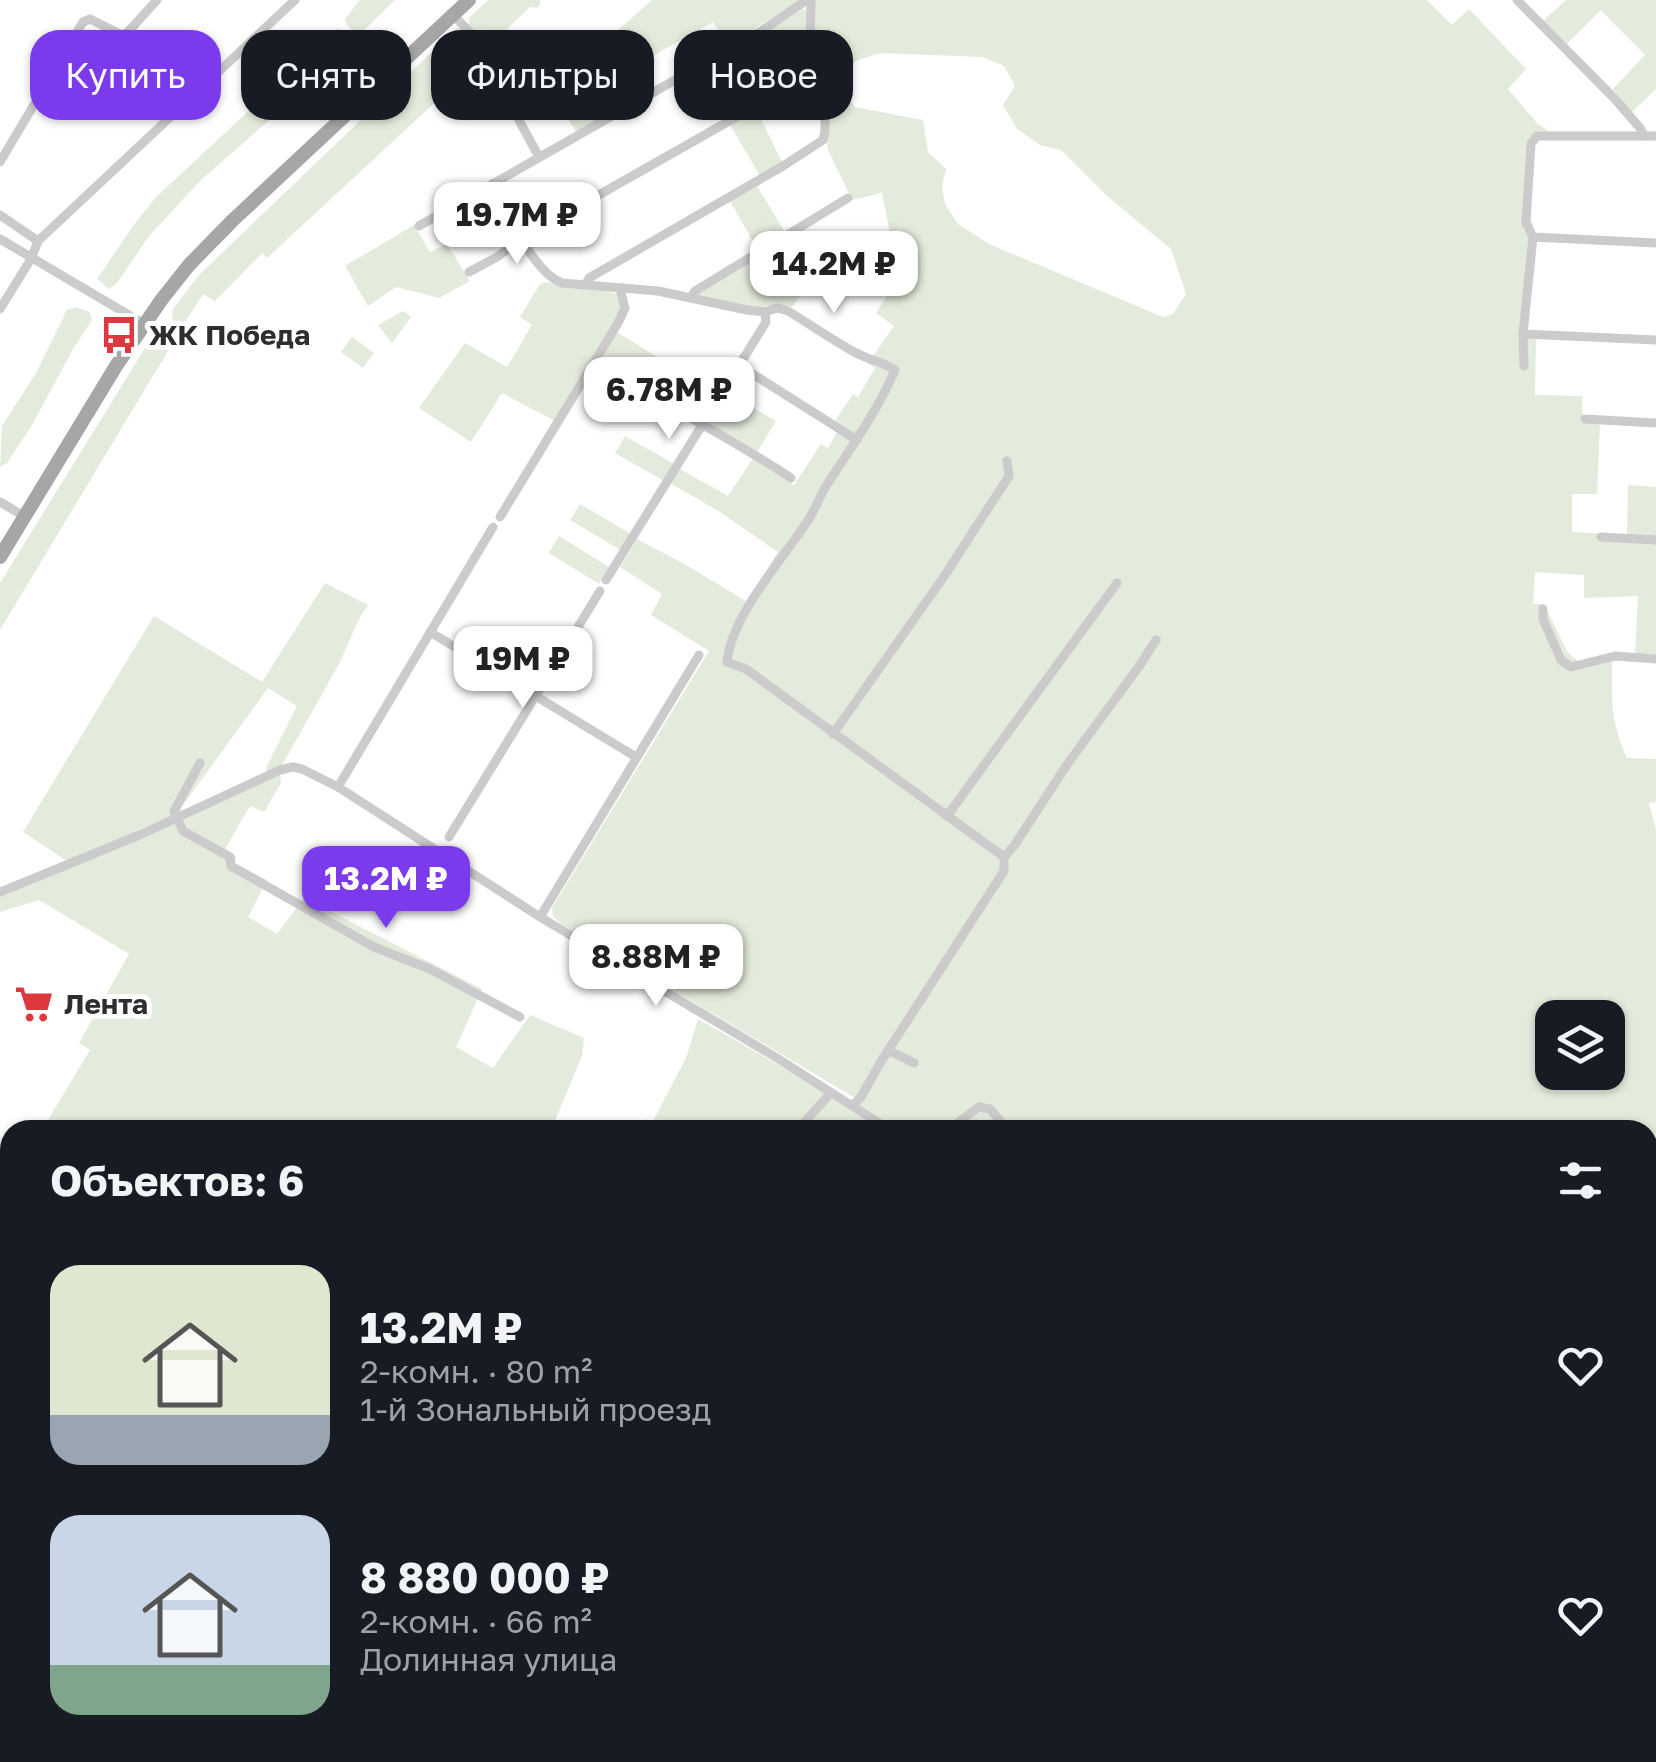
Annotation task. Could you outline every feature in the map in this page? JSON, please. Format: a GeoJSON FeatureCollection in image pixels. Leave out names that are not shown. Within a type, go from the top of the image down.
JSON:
{"type":"FeatureCollection","features":[{"type":"Feature","properties":{"kind":"main road"},"geometry":{"type":"LineString","coordinates":[[0,556],[144,324],[189,266],[468,0]]}},
{"type":"Feature","properties":{"kind":"street"},"geometry":{"type":"LineString","coordinates":[[0,162],[83,22],[90,20],[122,36],[157,0]]}},
{"type":"Feature","properties":{"kind":"street"},"geometry":{"type":"LineString","coordinates":[[0,309],[38,241],[295,0]]}},
{"type":"Feature","properties":{"kind":"street"},"geometry":{"type":"LineString","coordinates":[[809,0],[810,30]]}},
{"type":"Feature","properties":{"kind":"street"},"geometry":{"type":"LineString","coordinates":[[419,226],[809,0]]}},
{"type":"Feature","properties":{"kind":"street"},"geometry":{"type":"LineString","coordinates":[[1517,0],[1614,98],[1644,136]]}},
{"type":"Feature","properties":{"kind":"street"},"geometry":{"type":"LineString","coordinates":[[452,15],[472,34],[539,157]]}},
{"type":"Feature","properties":{"kind":"street"},"geometry":{"type":"LineString","coordinates":[[468,272],[731,120]]}},
{"type":"Feature","properties":{"kind":"street"},"geometry":{"type":"LineString","coordinates":[[586,284],[589,278],[816,146],[826,134],[825,120]]}},
{"type":"Feature","properties":{"kind":"street"},"geometry":{"type":"LineString","coordinates":[[1524,366],[1533,237],[1526,222],[1530,144],[1536,136],[1656,136]]}},
{"type":"Feature","properties":{"kind":"street"},"geometry":{"type":"LineString","coordinates":[[494,183],[522,238],[550,278],[562,283],[691,297],[765,312],[777,308],[895,370],[857,440],[756,596],[729,643],[727,662],[746,670],[1004,857]]}},
{"type":"Feature","properties":{"kind":"street"},"geometry":{"type":"LineString","coordinates":[[691,297],[694,291],[848,198]]}},
{"type":"Feature","properties":{"kind":"street"},"geometry":{"type":"LineString","coordinates":[[0,215],[38,241]]}},
{"type":"Feature","properties":{"kind":"street"},"geometry":{"type":"LineString","coordinates":[[1533,237],[1656,243]]}},
{"type":"Feature","properties":{"kind":"street"},"geometry":{"type":"LineString","coordinates":[[0,239],[144,324]]}},
{"type":"Feature","properties":{"kind":"street"},"geometry":{"type":"LineString","coordinates":[[338,787],[596,361],[625,308],[622,288]]}},
{"type":"Feature","properties":{"kind":"street"},"geometry":{"type":"LineString","coordinates":[[606,580],[740,366],[766,322],[765,312]]}},
{"type":"Feature","properties":{"kind":"street"},"geometry":{"type":"LineString","coordinates":[[1524,334],[1656,340]]}},
{"type":"Feature","properties":{"kind":"street"},"geometry":{"type":"LineString","coordinates":[[596,361],[791,478]]}},
{"type":"Feature","properties":{"kind":"street"},"geometry":{"type":"LineString","coordinates":[[740,366],[857,440]]}},
{"type":"Feature","properties":{"kind":"street"},"geometry":{"type":"LineString","coordinates":[[1585,419],[1656,423]]}},
{"type":"Feature","properties":{"kind":"street"},"geometry":{"type":"LineString","coordinates":[[833,734],[1009,476],[1006,461]]}},
{"type":"Feature","properties":{"kind":"street"},"geometry":{"type":"LineString","coordinates":[[0,502],[24,516]]}},
{"type":"Feature","properties":{"kind":"street"},"geometry":{"type":"LineString","coordinates":[[1600,537],[1656,540]]}},
{"type":"Feature","properties":{"kind":"street"},"geometry":{"type":"LineString","coordinates":[[947,816],[1116,584]]}},
{"type":"Feature","properties":{"kind":"street"},"geometry":{"type":"LineString","coordinates":[[450,838],[600,591]]}},
{"type":"Feature","properties":{"kind":"street"},"geometry":{"type":"LineString","coordinates":[[1543,609],[1543,619],[1561,660],[1571,668],[1615,656],[1656,659]]}},
{"type":"Feature","properties":{"kind":"street"},"geometry":{"type":"LineString","coordinates":[[430,632],[636,757]]}},
{"type":"Feature","properties":{"kind":"street"},"geometry":{"type":"LineString","coordinates":[[853,1104],[861,1098],[1004,871],[1004,857],[1156,640]]}},
{"type":"Feature","properties":{"kind":"street"},"geometry":{"type":"LineString","coordinates":[[540,917],[699,655]]}},
{"type":"Feature","properties":{"kind":"street"},"geometry":{"type":"LineString","coordinates":[[200,762],[174,811],[184,831],[230,857],[231,866],[374,947],[430,970],[520,1016]]}},
{"type":"Feature","properties":{"kind":"street"},"geometry":{"type":"LineString","coordinates":[[0,892],[92,856],[280,770],[293,767],[310,771],[540,917],[876,1120]]}},
{"type":"Feature","properties":{"kind":"street"},"geometry":{"type":"LineString","coordinates":[[888,1050],[914,1064]]}},
{"type":"Feature","properties":{"kind":"street"},"geometry":{"type":"LineString","coordinates":[[806,1120],[831,1093]]}},
{"type":"Feature","properties":{"kind":"street"},"geometry":{"type":"LineString","coordinates":[[961,1120],[979,1106],[990,1109],[999,1120]]}},
{"type":"Feature","properties":{"kind":"green space"},"geometry":{"type":"Polygon","coordinates":[[[360,0],[395,0],[364,30],[353,30],[345,19],[360,0]]]}},
{"type":"Feature","properties":{"kind":"green space"},"geometry":{"type":"Polygon","coordinates":[[[488,0],[540,0],[537,8],[530,7],[506,30],[475,30],[469,18],[488,0]]]}},
{"type":"Feature","properties":{"kind":"green space"},"geometry":{"type":"Polygon","coordinates":[[[652,0],[802,0],[752,30],[718,30],[713,22],[699,30],[674,30],[674,44],[654,55],[654,30],[618,30],[652,0]]]}},
{"type":"Feature","properties":{"kind":"green space"},"geometry":{"type":"Polygon","coordinates":[[[814,0],[1427,0],[1452,25],[1469,9],[1526,69],[1508,89],[1538,124],[1551,133],[1527,143],[1522,221],[1529,237],[1520,335],[1536,339],[1535,395],[1582,396],[1583,423],[1600,424],[1597,494],[1572,494],[1572,532],[1627,535],[1628,485],[1656,487],[1656,655],[1635,654],[1638,596],[1584,598],[1584,575],[1535,572],[1533,604],[1544,604],[1568,653],[1586,668],[1612,661],[1612,699],[1621,745],[1627,758],[1656,759],[1656,802],[1649,803],[1656,830],[1656,1120],[654,1120],[686,1058],[698,1019],[856,1109],[857,1099],[561,924],[553,916],[552,908],[709,651],[651,615],[662,594],[620,567],[637,539],[747,602],[778,552],[670,483],[680,469],[728,496],[754,457],[794,485],[821,444],[828,448],[838,430],[835,421],[853,394],[858,397],[875,368],[852,354],[855,347],[873,356],[894,326],[876,313],[899,278],[882,193],[852,200],[828,150],[824,120],[853,120],[853,105],[923,120],[928,152],[946,169],[942,186],[945,204],[958,224],[989,244],[1163,317],[1173,314],[1186,294],[1171,249],[1107,196],[1061,150],[1040,145],[1017,129],[1003,105],[1015,86],[1004,66],[983,57],[880,53],[853,64],[853,30],[814,30],[814,0]]]}},
{"type":"Feature","properties":{"kind":"green space"},"geometry":{"type":"Polygon","coordinates":[[[1566,0],[1656,0],[1656,89],[1631,113],[1613,89],[1645,55],[1601,10],[1567,44],[1543,21],[1566,0]]]}},
{"type":"Feature","properties":{"kind":"green space"},"geometry":{"type":"Polygon","coordinates":[[[803,9],[808,12],[807,30],[767,30],[803,9]]]}},
{"type":"Feature","properties":{"kind":"green space"},"geometry":{"type":"Polygon","coordinates":[[[431,53],[431,106],[267,258],[262,253],[215,301],[203,294],[182,327],[172,319],[173,309],[199,275],[361,120],[411,120],[411,72],[431,53]]]}},
{"type":"Feature","properties":{"kind":"green space"},"geometry":{"type":"Polygon","coordinates":[[[241,118],[269,120],[200,181],[149,236],[109,289],[97,279],[156,197],[241,118]]]}},
{"type":"Feature","properties":{"kind":"green space"},"geometry":{"type":"Polygon","coordinates":[[[569,120],[597,120],[576,132],[569,120]]]}},
{"type":"Feature","properties":{"kind":"green space"},"geometry":{"type":"Polygon","coordinates":[[[738,120],[761,120],[782,162],[760,176],[730,125],[738,120]]]}},
{"type":"Feature","properties":{"kind":"green space"},"geometry":{"type":"Polygon","coordinates":[[[757,186],[786,234],[758,250],[730,201],[757,186]]]}},
{"type":"Feature","properties":{"kind":"green space"},"geometry":{"type":"Polygon","coordinates":[[[414,225],[430,252],[447,244],[470,281],[439,298],[396,287],[368,306],[345,266],[414,225]]]}},
{"type":"Feature","properties":{"kind":"green space"},"geometry":{"type":"Polygon","coordinates":[[[801,231],[811,281],[792,307],[750,307],[699,297],[698,292],[801,231]]]}},
{"type":"Feature","properties":{"kind":"green space"},"geometry":{"type":"Polygon","coordinates":[[[548,282],[616,294],[622,307],[555,421],[502,393],[471,442],[419,408],[465,343],[507,367],[532,325],[520,317],[540,284],[548,282]]]}},
{"type":"Feature","properties":{"kind":"green space"},"geometry":{"type":"Polygon","coordinates":[[[75,307],[90,312],[92,320],[32,425],[7,463],[0,467],[2,426],[36,373],[67,310],[75,307]]]}},
{"type":"Feature","properties":{"kind":"green space"},"geometry":{"type":"Polygon","coordinates":[[[403,311],[411,317],[392,343],[378,325],[403,311]]]}},
{"type":"Feature","properties":{"kind":"green space"},"geometry":{"type":"Polygon","coordinates":[[[168,332],[177,336],[0,630],[0,583],[150,340],[168,332]]]}},
{"type":"Feature","properties":{"kind":"green space"},"geometry":{"type":"Polygon","coordinates":[[[617,332],[667,363],[650,392],[621,376],[604,360],[605,349],[617,332]]]}},
{"type":"Feature","properties":{"kind":"green space"},"geometry":{"type":"Polygon","coordinates":[[[352,337],[374,353],[363,368],[341,352],[352,337]]]}},
{"type":"Feature","properties":{"kind":"green space"},"geometry":{"type":"Polygon","coordinates":[[[727,392],[776,421],[757,452],[709,423],[727,392]]]}},
{"type":"Feature","properties":{"kind":"green space"},"geometry":{"type":"Polygon","coordinates":[[[625,436],[674,464],[664,481],[615,453],[625,436]]]}},
{"type":"Feature","properties":{"kind":"green space"},"geometry":{"type":"Polygon","coordinates":[[[580,504],[631,534],[620,550],[570,520],[580,504]]]}},
{"type":"Feature","properties":{"kind":"green space"},"geometry":{"type":"Polygon","coordinates":[[[559,536],[609,567],[599,584],[549,553],[559,536]]]}},
{"type":"Feature","properties":{"kind":"green space"},"geometry":{"type":"Polygon","coordinates":[[[325,583],[368,605],[281,767],[267,773],[297,706],[268,688],[181,808],[182,813],[67,861],[23,832],[154,616],[262,682],[325,583]]]}},
{"type":"Feature","properties":{"kind":"green space"},"geometry":{"type":"Polygon","coordinates":[[[280,774],[281,783],[264,812],[250,806],[225,849],[236,857],[234,863],[267,880],[248,917],[277,934],[304,898],[482,989],[456,1047],[493,1068],[530,1015],[584,1038],[582,1056],[555,1120],[48,1120],[90,1050],[79,1043],[129,954],[39,900],[0,912],[0,896],[144,838],[280,774]]]}},
{"type":"Feature","properties":{"kind":"place","name":"ЖК Победа"},"geometry":{"type":"Point","coordinates":[119,335]}},
{"type":"Feature","properties":{"kind":"place","name":"Лента"},"geometry":{"type":"Point","coordinates":[34,1004]}}]}
